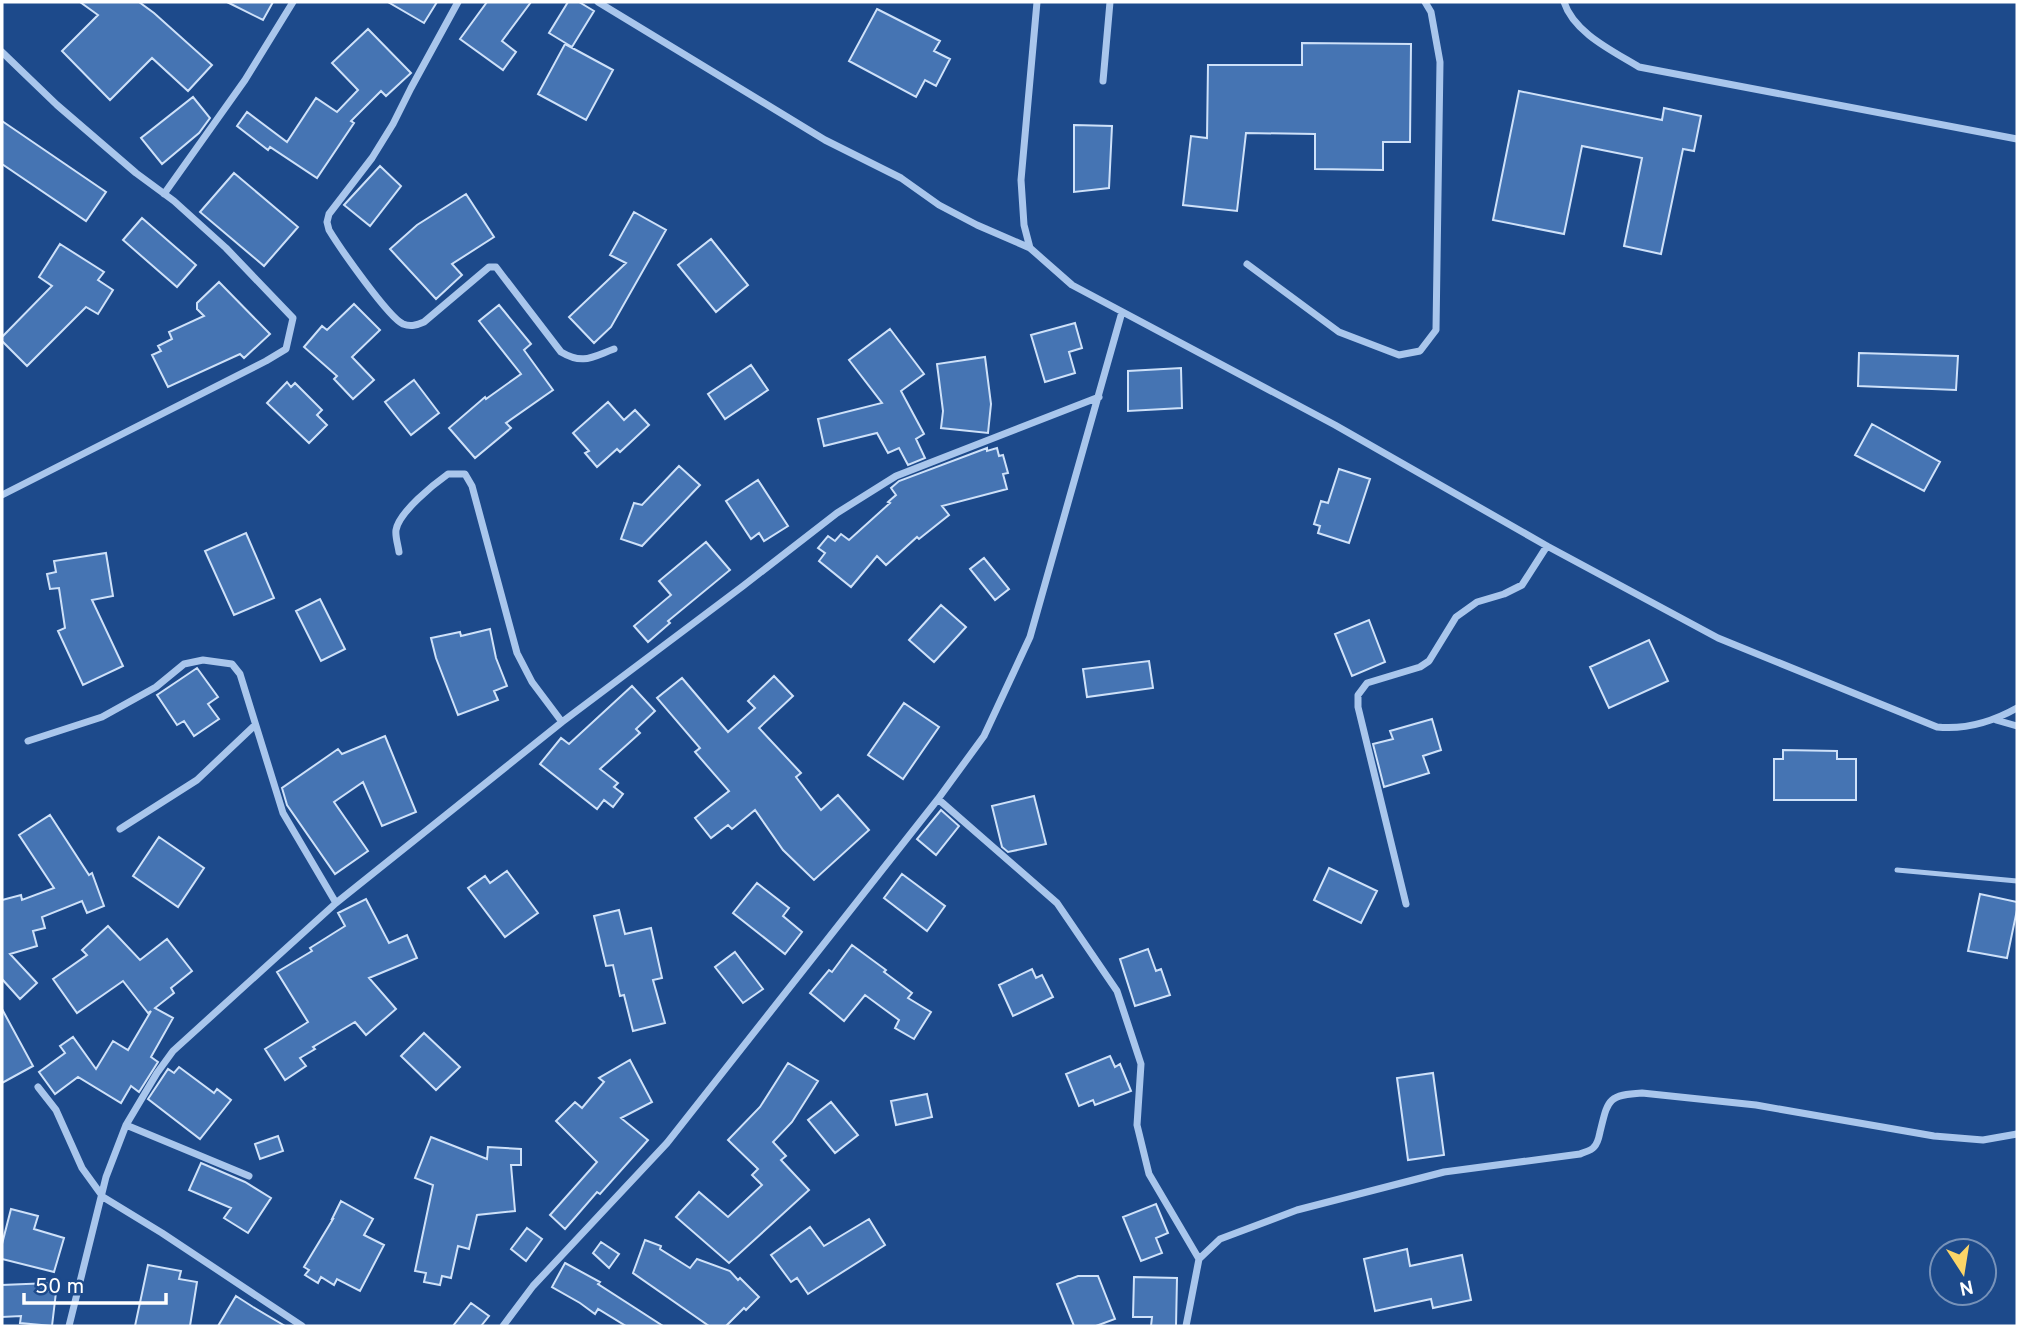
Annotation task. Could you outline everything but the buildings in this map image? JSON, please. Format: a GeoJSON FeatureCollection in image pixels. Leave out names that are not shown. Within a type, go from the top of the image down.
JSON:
{"type":"FeatureCollection","features":[{"type":"Feature","properties":{"kind":"street"},"geometry":{"type":"LineString","coordinates":[[164,194],[244,80],[293,2]]}},
{"type":"Feature","properties":{"kind":"street"},"geometry":{"type":"LineString","coordinates":[[458,2],[393,124],[372,158],[329,214],[329,230],[389,312],[402,324],[414,326],[424,322],[481,272],[489,267],[496,267],[561,352],[573,359],[584,360],[614,349]]}},
{"type":"Feature","properties":{"kind":"street"},"geometry":{"type":"LineString","coordinates":[[598,2],[825,140],[901,178],[939,205],[1030,248],[1072,285],[1335,425],[1547,546],[1718,638],[1937,727],[1954,729],[1996,720],[2017,708]]}},
{"type":"Feature","properties":{"kind":"street"},"geometry":{"type":"LineString","coordinates":[[1030,248],[1024,225],[1021,180],[1037,2]]}},
{"type":"Feature","properties":{"kind":"street"},"geometry":{"type":"LineString","coordinates":[[1103,81],[1110,2]]}},
{"type":"Feature","properties":{"kind":"street"},"geometry":{"type":"LineString","coordinates":[[1247,264],[1339,332],[1399,355],[1420,351],[1436,330],[1440,62],[1431,12],[1425,2]]}},
{"type":"Feature","properties":{"kind":"street"},"geometry":{"type":"LineString","coordinates":[[1564,2],[1590,37],[1639,67],[2017,139]]}},
{"type":"Feature","properties":{"kind":"street"},"geometry":{"type":"LineString","coordinates":[[2,52],[57,106],[226,248],[293,318],[286,349],[2,495]]}},
{"type":"Feature","properties":{"kind":"street"},"geometry":{"type":"LineString","coordinates":[[503,1326],[533,1286],[667,1143],[938,799],[984,736],[1030,637],[1122,312]]}},
{"type":"Feature","properties":{"kind":"street"},"geometry":{"type":"LineString","coordinates":[[69,1326],[106,1177],[126,1125],[156,1073],[173,1051],[336,903],[562,722],[837,513],[896,476],[1099,397]]}},
{"type":"Feature","properties":{"kind":"street"},"geometry":{"type":"LineString","coordinates":[[399,552],[396,530],[402,518],[425,492],[448,474],[465,474],[472,485],[517,653],[532,681],[562,722]]}},
{"type":"Feature","properties":{"kind":"street"},"geometry":{"type":"LineString","coordinates":[[1406,904],[1358,707],[1358,695],[1367,683],[1420,667],[1429,661],[1456,617],[1477,602],[1522,585],[1547,546]]}},
{"type":"Feature","properties":{"kind":"street"},"geometry":{"type":"LineString","coordinates":[[28,741],[102,717],[156,687],[184,664],[203,660],[232,664],[240,674],[283,813],[336,903]]}},
{"type":"Feature","properties":{"kind":"street"},"geometry":{"type":"LineString","coordinates":[[1996,720],[2017,726]]}},
{"type":"Feature","properties":{"kind":"street"},"geometry":{"type":"LineString","coordinates":[[120,829],[197,780],[255,726]]}},
{"type":"Feature","properties":{"kind":"street"},"geometry":{"type":"LineString","coordinates":[[938,799],[1057,902],[1117,991],[1141,1064],[1137,1125],[1149,1174],[1199,1259]]}},
{"type":"Feature","properties":{"kind":"street"},"geometry":{"type":"LineString","coordinates":[[38,1087],[56,1110],[82,1168],[103,1197],[302,1326]]}},
{"type":"Feature","properties":{"kind":"street"},"geometry":{"type":"LineString","coordinates":[[1186,1326],[1199,1259],[1220,1239],[1297,1210],[1444,1172],[1586,1152],[1593,1149],[1597,1143],[1606,1105],[1614,1097],[1642,1093],[1756,1105],[1934,1136],[1983,1140],[2017,1133]]}},
{"type":"Feature","properties":{"kind":"street"},"geometry":{"type":"LineString","coordinates":[[126,1125],[249,1176]]}},
{"type":"Feature","properties":{"kind":"lane"},"geometry":{"type":"LineString","coordinates":[[1896,870],[2017,881]]}}]}
